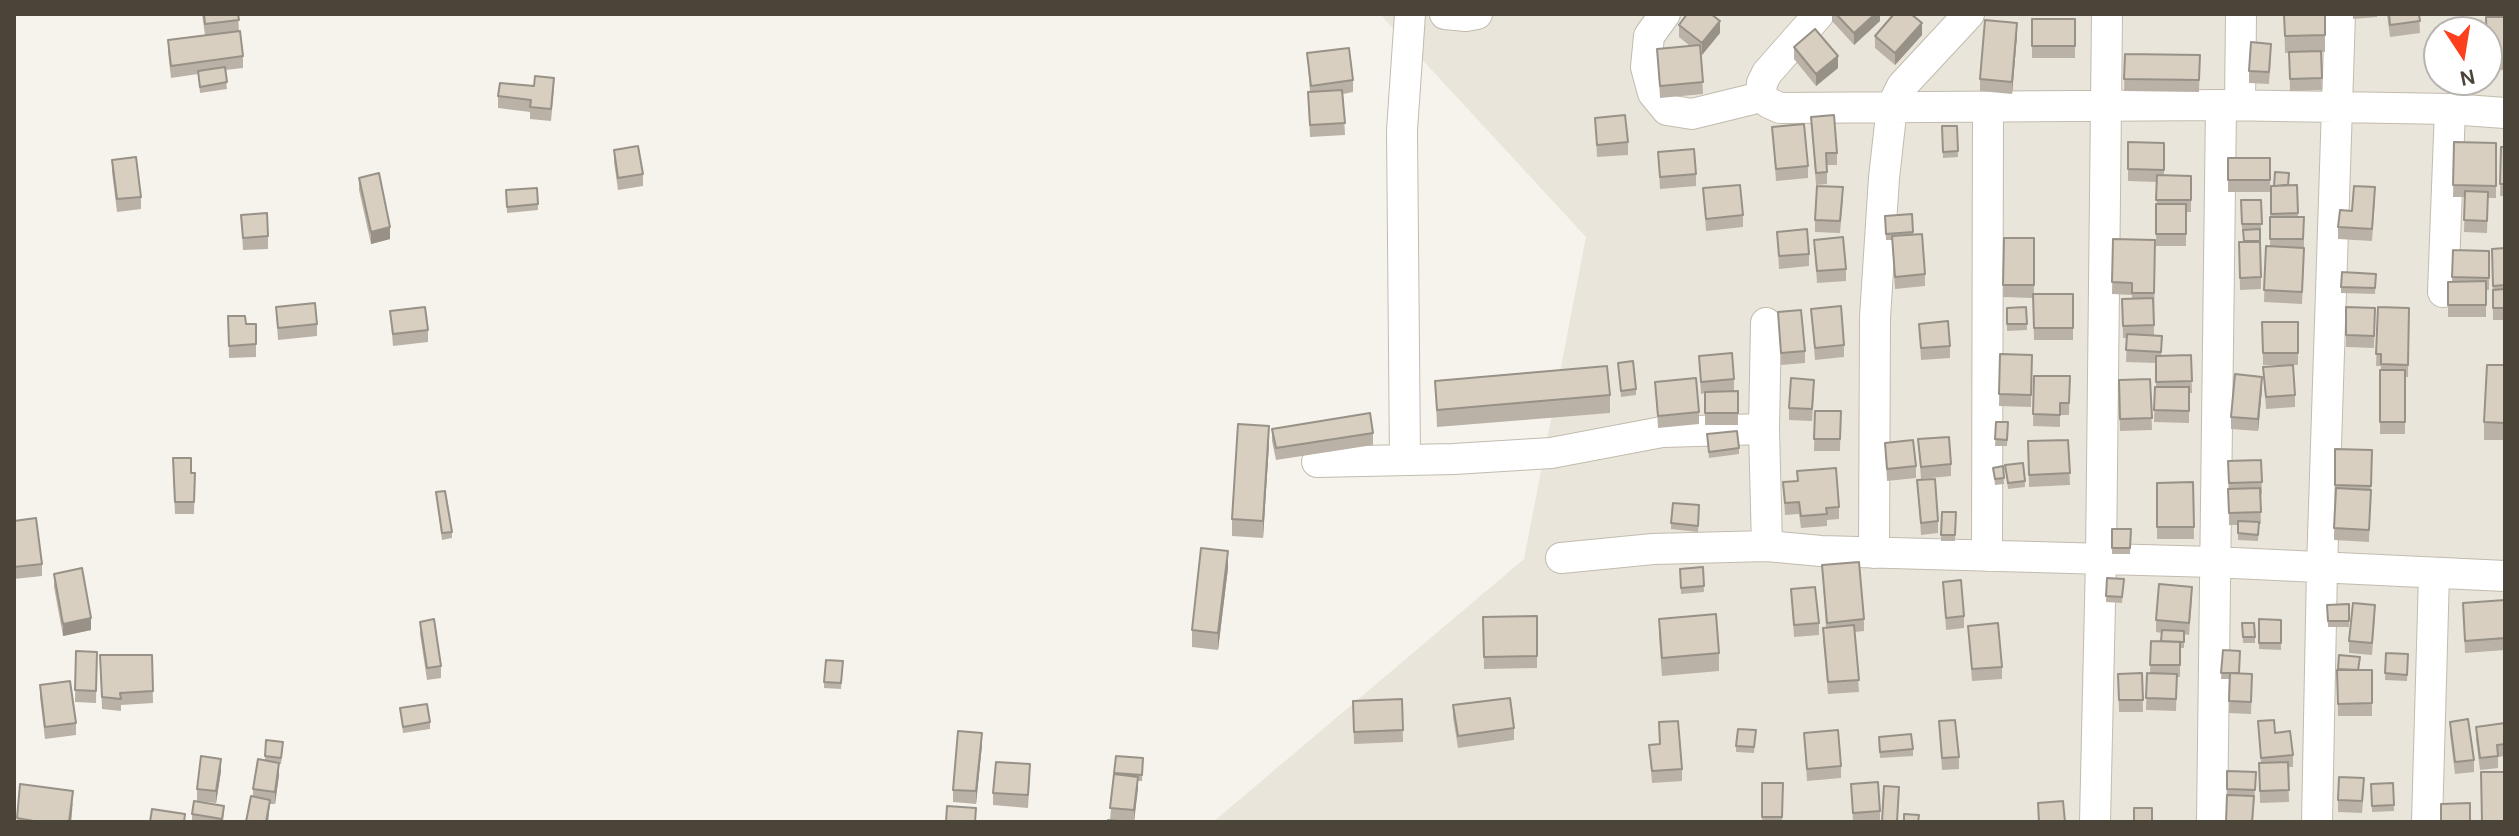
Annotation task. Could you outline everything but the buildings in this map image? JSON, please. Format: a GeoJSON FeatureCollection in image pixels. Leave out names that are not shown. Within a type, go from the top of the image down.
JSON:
{"type":"FeatureCollection","features":[{"type":"Feature","properties":{"kind":"street"},"geometry":{"type":"LineString","coordinates":[[1405,460],[1402,145],[1410,14]]}},
{"type":"Feature","properties":{"kind":"street"},"geometry":{"type":"LineString","coordinates":[[1445,14],[1477,14]]}},
{"type":"Feature","properties":{"kind":"street"},"geometry":{"type":"LineString","coordinates":[[1665,14],[1649,36],[1646,67],[1653,93],[1667,110],[1692,114],[1761,97],[1780,108],[2231,105],[2505,113]]}},
{"type":"Feature","properties":{"kind":"street"},"geometry":{"type":"LineString","coordinates":[[1761,97],[1762,83],[1767,73],[1819,14]]}},
{"type":"Feature","properties":{"kind":"street"},"geometry":{"type":"LineString","coordinates":[[1874,553],[1875,317],[1892,106],[1902,86],[1969,14]]}},
{"type":"Feature","properties":{"kind":"street"},"geometry":{"type":"LineString","coordinates":[[2095,822],[2107,14]]}},
{"type":"Feature","properties":{"kind":"street"},"geometry":{"type":"LineString","coordinates":[[2212,822],[2213,562],[2231,105],[2241,14]]}},
{"type":"Feature","properties":{"kind":"street"},"geometry":{"type":"LineString","coordinates":[[2317,822],[2340,14]]}},
{"type":"Feature","properties":{"kind":"street"},"geometry":{"type":"LineString","coordinates":[[1987,556],[1988,107]]}},
{"type":"Feature","properties":{"kind":"street"},"geometry":{"type":"LineString","coordinates":[[2443,292],[2450,109]]}},
{"type":"Feature","properties":{"kind":"street"},"geometry":{"type":"LineString","coordinates":[[1766,323],[1764,429],[1767,546]]}},
{"type":"Feature","properties":{"kind":"street"},"geometry":{"type":"LineString","coordinates":[[1317,462],[1551,453],[1662,432],[1764,429]]}},
{"type":"Feature","properties":{"kind":"street"},"geometry":{"type":"LineString","coordinates":[[1561,558],[1653,549],[1767,546],[1874,553],[2213,562],[2505,576]]}},
{"type":"Feature","properties":{"kind":"street"},"geometry":{"type":"LineString","coordinates":[[2427,822],[2434,574]]}},
{"type":"Feature","properties":{"kind":"shaded area"},"geometry":{"type":"Polygon","coordinates":[[[1380,14],[2505,14],[2505,822],[1213,822],[1524,559],[1586,237],[1380,14]]]}}]}
